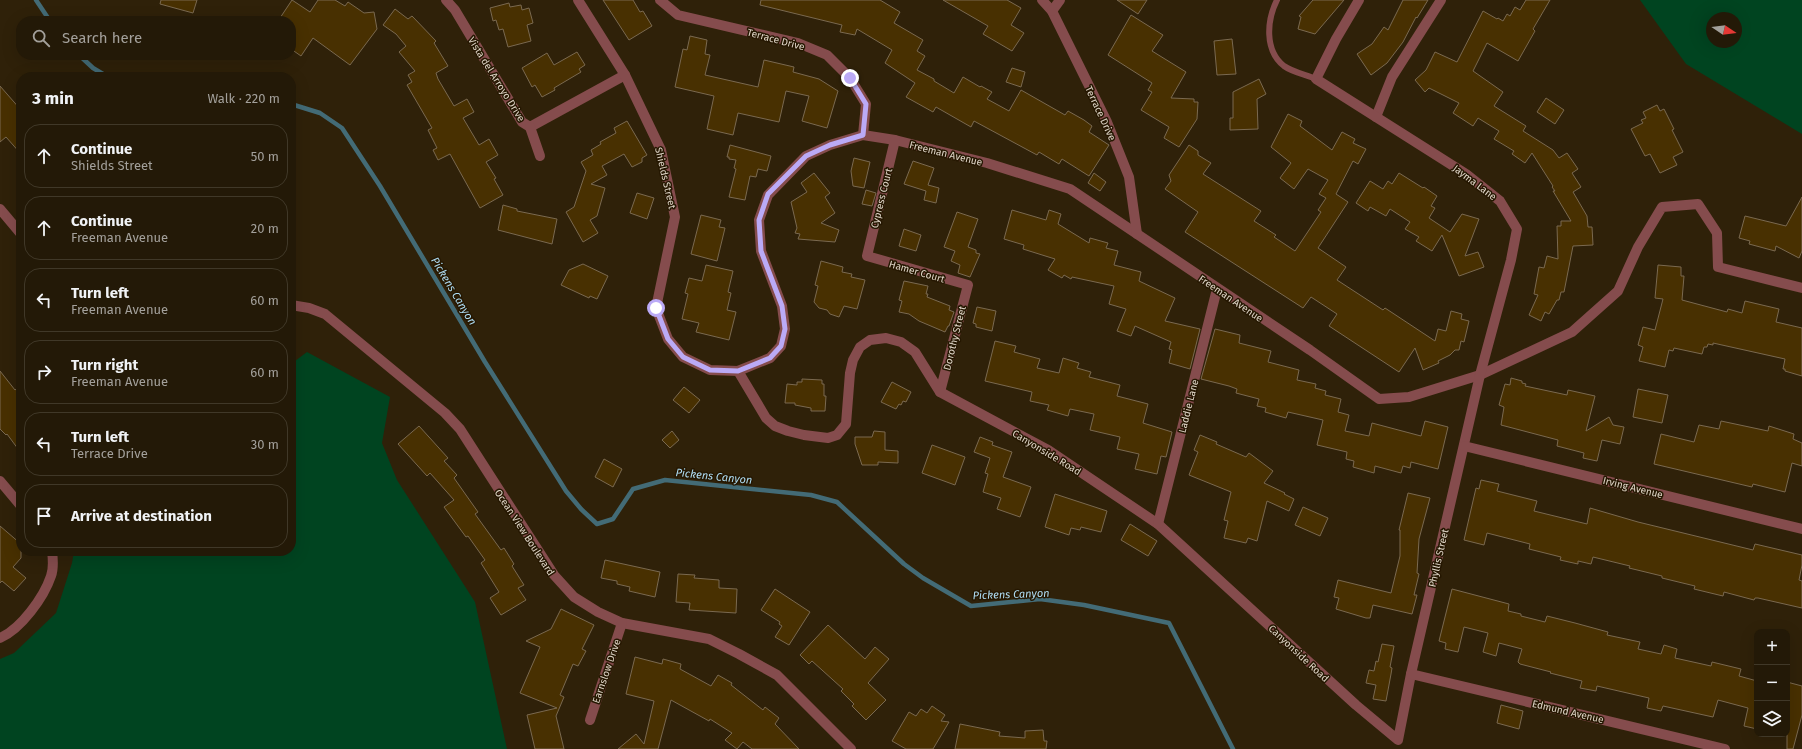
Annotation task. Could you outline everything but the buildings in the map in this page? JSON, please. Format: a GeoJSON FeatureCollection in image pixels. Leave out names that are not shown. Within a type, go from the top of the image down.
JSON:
{"type":"FeatureCollection","features":[{"type":"Feature","properties":{"kind":"street","name":"Vista del Arroyo Drive"},"geometry":{"type":"LineString","coordinates":[[446,0],[455,10],[522,122],[530,127],[625,75]]}},
{"type":"Feature","properties":{"kind":"street","name":"Shields Street"},"geometry":{"type":"LineString","coordinates":[[578,0],[625,75],[661,150],[675,217],[656,308],[668,339],[683,357],[710,370],[738,371]]}},
{"type":"Feature","properties":{"kind":"street","name":"Terrace Drive"},"geometry":{"type":"LineString","coordinates":[[660,0],[678,15],[798,43],[827,55],[850,78],[866,104],[863,135]]}},
{"type":"Feature","properties":{"kind":"street","name":"Terrace Drive"},"geometry":{"type":"LineString","coordinates":[[1042,0],[1052,11],[1106,122],[1129,177],[1137,234]]}},
{"type":"Feature","properties":{"kind":"street"},"geometry":{"type":"LineString","coordinates":[[1052,11],[1060,0]]}},
{"type":"Feature","properties":{"kind":"street"},"geometry":{"type":"LineString","coordinates":[[1316,79],[1336,39],[1359,0]]}},
{"type":"Feature","properties":{"kind":"street"},"geometry":{"type":"LineString","coordinates":[[1376,117],[1392,77],[1441,0]]}},
{"type":"Feature","properties":{"kind":"street","name":"Jayma Lane"},"geometry":{"type":"LineString","coordinates":[[1316,79],[1466,174],[1500,202],[1517,229],[1511,260],[1480,375]]}},
{"type":"Feature","properties":{"kind":"street"},"geometry":{"type":"LineString","coordinates":[[530,127],[540,156]]}},
{"type":"Feature","properties":{"kind":"street","name":"Freeman Avenue"},"geometry":{"type":"LineString","coordinates":[[738,371],[770,358],[781,346],[785,329],[782,306],[761,251],[759,220],[768,194],[806,156],[830,145],[863,135],[896,140],[987,163],[1070,189],[1310,350],[1379,399],[1409,397],[1480,375],[1572,332],[1618,291],[1638,247],[1662,207],[1698,204],[1717,233],[1718,267],[1802,288]]}},
{"type":"Feature","properties":{"kind":"street","name":"Cypress Court"},"geometry":{"type":"LineString","coordinates":[[867,256],[896,140]]}},
{"type":"Feature","properties":{"kind":"street"},"geometry":{"type":"LineString","coordinates":[[0,209],[16,228]]}},
{"type":"Feature","properties":{"kind":"street","name":"Hamer Court"},"geometry":{"type":"LineString","coordinates":[[867,256],[968,285]]}},
{"type":"Feature","properties":{"kind":"street","name":"Dorothy Street"},"geometry":{"type":"LineString","coordinates":[[940,392],[968,285]]}},
{"type":"Feature","properties":{"kind":"street","name":"Laddie Lane"},"geometry":{"type":"LineString","coordinates":[[1158,524],[1217,289]]}},
{"type":"Feature","properties":{"kind":"street","name":"Ocean View Boulevard"},"geometry":{"type":"LineString","coordinates":[[296,306],[309,308],[325,314],[445,412],[460,429],[554,575],[574,597],[598,612],[622,623],[709,640],[739,654],[777,675],[848,748]]}},
{"type":"Feature","properties":{"kind":"street","name":"Canyonside Road"},"geometry":{"type":"LineString","coordinates":[[738,371],[766,418],[775,426],[788,431],[828,438],[837,435],[846,424],[853,360],[860,347],[870,340],[886,338],[901,342],[915,352],[940,392],[1048,450],[1158,524],[1356,706],[1398,740]]}},
{"type":"Feature","properties":{"kind":"street","name":"Phyllis Street"},"geometry":{"type":"LineString","coordinates":[[1398,740],[1480,375]]}},
{"type":"Feature","properties":{"kind":"street","name":"Irving Avenue"},"geometry":{"type":"LineString","coordinates":[[1464,446],[1802,529]]}},
{"type":"Feature","properties":{"kind":"street"},"geometry":{"type":"LineString","coordinates":[[0,481],[16,500]]}},
{"type":"Feature","properties":{"kind":"street"},"geometry":{"type":"LineString","coordinates":[[0,638],[15,629],[25,619],[47,586],[52,574],[53,556]]}},
{"type":"Feature","properties":{"kind":"street","name":"Earnslow Drive"},"geometry":{"type":"LineString","coordinates":[[590,720],[622,623]]}},
{"type":"Feature","properties":{"kind":"street","name":"Edmund Avenue"},"geometry":{"type":"LineString","coordinates":[[1412,674],[1725,749]]}},
{"type":"Feature","properties":{"kind":"lane"},"geometry":{"type":"LineString","coordinates":[[1276,0],[1268,30],[1273,50],[1284,66],[1316,79]]}},
{"type":"Feature","properties":{"kind":"green space"},"geometry":{"type":"Polygon","coordinates":[[[1640,0],[1802,0],[1802,134],[1686,64],[1640,0]]]}},
{"type":"Feature","properties":{"kind":"green space"},"geometry":{"type":"Polygon","coordinates":[[[307,352],[390,397],[382,443],[397,480],[475,602],[507,749],[0,749],[0,659],[14,653],[56,613],[73,556],[296,556],[296,360],[307,352]]]}},
{"type":"Feature","properties":{"kind":"waterway","name":"Pickens Canyon"},"geometry":{"type":"LineString","coordinates":[[36,0],[47,16]]}},
{"type":"Feature","properties":{"kind":"waterway","name":"Pickens Canyon"},"geometry":{"type":"LineString","coordinates":[[84,60],[100,72]]}},
{"type":"Feature","properties":{"kind":"waterway","name":"Pickens Canyon"},"geometry":{"type":"LineString","coordinates":[[296,106],[320,113],[342,128],[380,186],[485,362],[566,491],[581,509],[597,524],[613,519],[633,489],[665,480],[811,495],[837,502],[904,564],[923,578],[971,606],[1040,599],[1084,605],[1169,623],[1233,749]]}},
{"type":"Feature","properties":{"kind":"route"},"geometry":{"type":"LineString","coordinates":[[656,308],[668,339],[683,357],[710,370],[738,371],[770,358],[781,346],[785,329],[782,306],[761,251],[759,220],[768,194],[806,156],[830,145],[863,135],[866,104],[850,78]]}}]}
